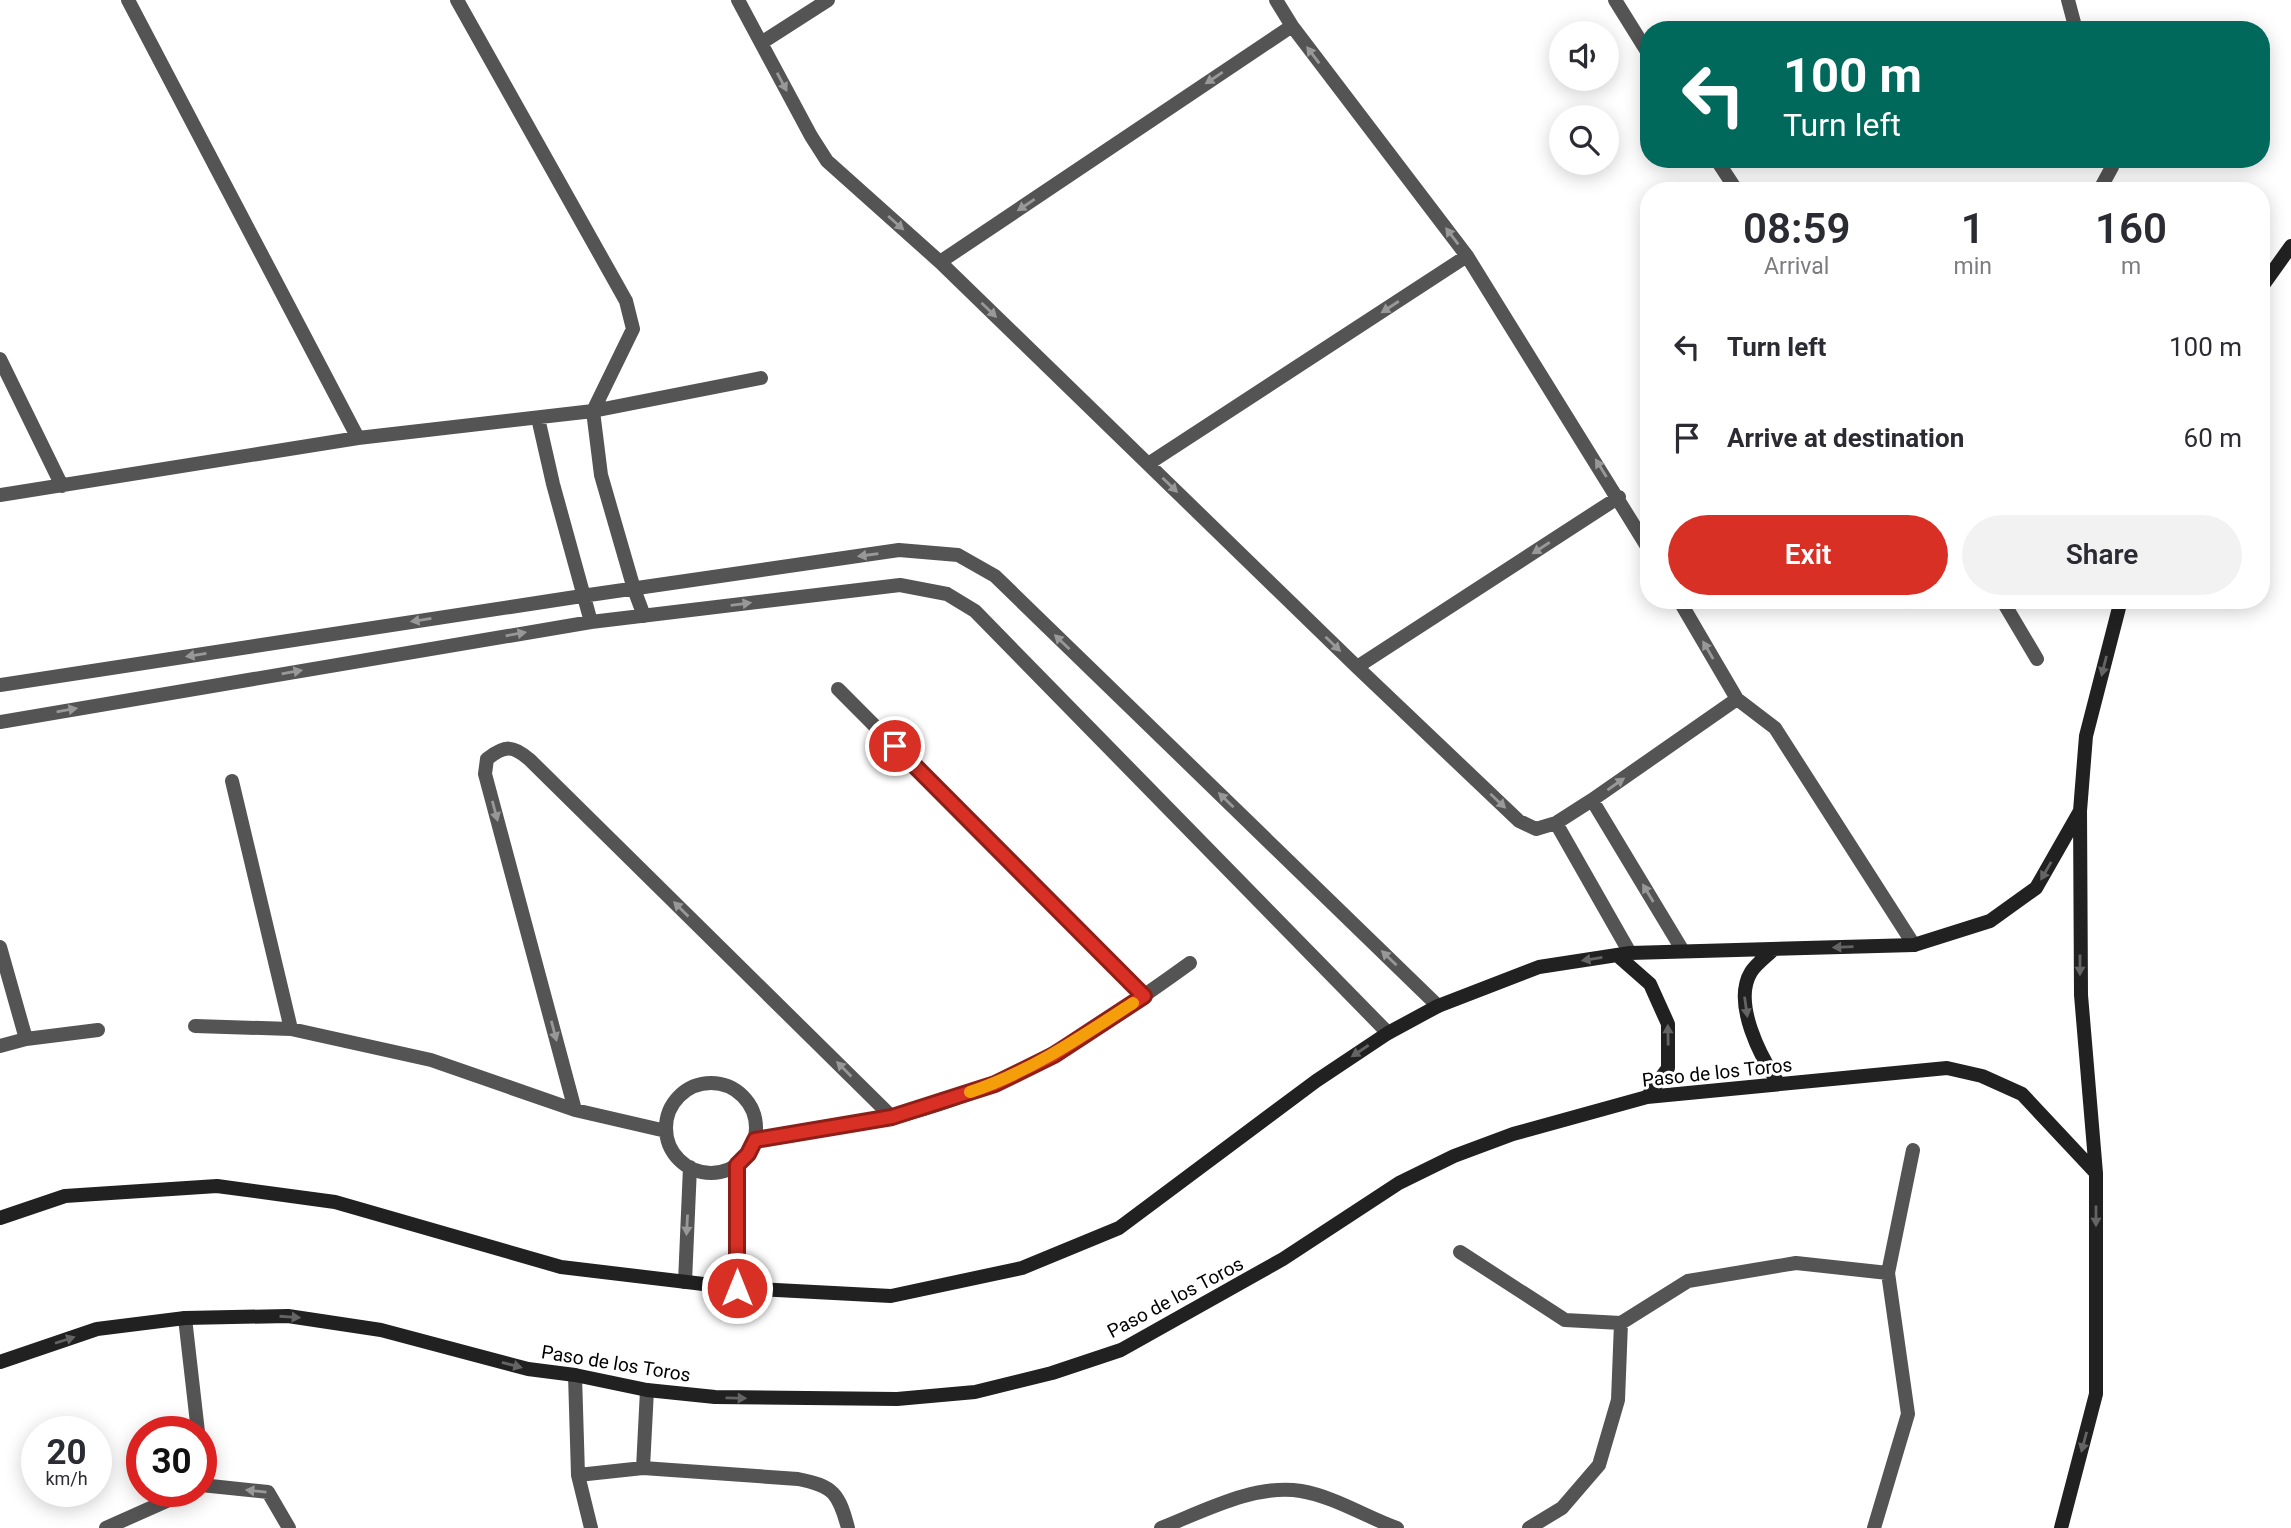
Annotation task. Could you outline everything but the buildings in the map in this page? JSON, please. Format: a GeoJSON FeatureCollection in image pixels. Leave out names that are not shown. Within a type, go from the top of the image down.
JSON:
{"type":"FeatureCollection","features":[{"type":"Feature","properties":{"kind":"street"},"geometry":{"type":"LineString","coordinates":[[128,0],[358,438]]}},
{"type":"Feature","properties":{"kind":"street"},"geometry":{"type":"LineString","coordinates":[[457,0],[626,300],[634,330],[593,411],[601,475],[644,616]]}},
{"type":"Feature","properties":{"kind":"street"},"geometry":{"type":"LineString","coordinates":[[738,0],[827,161],[940,262],[1357,667],[1520,821],[1536,829],[1556,823],[1737,699]]}},
{"type":"Feature","properties":{"kind":"street"},"geometry":{"type":"LineString","coordinates":[[761,43],[828,0]]}},
{"type":"Feature","properties":{"kind":"street"},"geometry":{"type":"LineString","coordinates":[[1276,0],[1292,26],[1467,256],[1640,534]]}},
{"type":"Feature","properties":{"kind":"street"},"geometry":{"type":"LineString","coordinates":[[1615,0],[1640,40]]}},
{"type":"Feature","properties":{"kind":"street"},"geometry":{"type":"LineString","coordinates":[[2068,0],[2074,21]]}},
{"type":"Feature","properties":{"kind":"street"},"geometry":{"type":"LineString","coordinates":[[940,262],[1292,26]]}},
{"type":"Feature","properties":{"kind":"street"},"geometry":{"type":"LineString","coordinates":[[2270,275],[2291,246]]}},
{"type":"Feature","properties":{"kind":"street"},"geometry":{"type":"LineString","coordinates":[[1148,464],[1467,256]]}},
{"type":"Feature","properties":{"kind":"street"},"geometry":{"type":"LineString","coordinates":[[0,359],[62,486]]}},
{"type":"Feature","properties":{"kind":"street"},"geometry":{"type":"LineString","coordinates":[[0,495],[358,438],[593,411],[761,379]]}},
{"type":"Feature","properties":{"kind":"street"},"geometry":{"type":"LineString","coordinates":[[538,418],[582,596],[591,622]]}},
{"type":"Feature","properties":{"kind":"street"},"geometry":{"type":"LineString","coordinates":[[1357,667],[1619,498]]}},
{"type":"Feature","properties":{"kind":"street"},"geometry":{"type":"LineString","coordinates":[[0,685],[899,550],[958,555],[995,576],[1438,1006]]}},
{"type":"Feature","properties":{"kind":"street"},"geometry":{"type":"LineString","coordinates":[[0,722],[591,622],[900,585],[947,594],[975,611],[1388,1033]]}},
{"type":"Feature","properties":{"kind":"street"},"geometry":{"type":"LineString","coordinates":[[1684,609],[1737,699],[1775,728],[1913,945]]}},
{"type":"Feature","properties":{"kind":"street"},"geometry":{"type":"LineString","coordinates":[[2007,609],[2036,659]]}},
{"type":"Feature","properties":{"kind":"street"},"geometry":{"type":"LineString","coordinates":[[2061,1528],[2096,1394],[2096,1172],[2081,995],[2080,811],[2086,736],[2119,609]]}},
{"type":"Feature","properties":{"kind":"street"},"geometry":{"type":"LineString","coordinates":[[838,689],[1144,996]]}},
{"type":"Feature","properties":{"kind":"street"},"geometry":{"type":"LineString","coordinates":[[575,1110],[485,774],[487,760],[499,750],[511,748],[525,755],[892,1117]]}},
{"type":"Feature","properties":{"kind":"street"},"geometry":{"type":"LineString","coordinates":[[232,781],[291,1029]]}},
{"type":"Feature","properties":{"kind":"street"},"geometry":{"type":"LineString","coordinates":[[1592,800],[1684,951]]}},
{"type":"Feature","properties":{"kind":"street"},"geometry":{"type":"LineString","coordinates":[[0,1218],[65,1196],[217,1186],[335,1202],[561,1267],[737,1288],[891,1296],[1022,1268],[1119,1228],[1316,1081],[1388,1033],[1438,1006],[1539,967],[1624,954],[1913,945],[1990,921],[2036,888],[2080,811]]}},
{"type":"Feature","properties":{"kind":"street"},"geometry":{"type":"LineString","coordinates":[[1556,823],[1624,954],[1650,984],[1668,1024],[1668,1068],[1647,1097]]}},
{"type":"Feature","properties":{"kind":"street"},"geometry":{"type":"LineString","coordinates":[[0,947],[26,1039]]}},
{"type":"Feature","properties":{"kind":"street"},"geometry":{"type":"LineString","coordinates":[[1774,949],[1750,973],[1745,995],[1748,1018],[1761,1059],[1779,1084]]}},
{"type":"Feature","properties":{"kind":"street"},"geometry":{"type":"LineString","coordinates":[[755,1140],[892,1117],[995,1084],[1054,1055],[1144,996],[1190,962]]}},
{"type":"Feature","properties":{"kind":"street"},"geometry":{"type":"LineString","coordinates":[[195,1026],[291,1029],[431,1060],[575,1110],[666,1131]]}},
{"type":"Feature","properties":{"kind":"street"},"geometry":{"type":"LineString","coordinates":[[0,1046],[26,1039],[98,1030]]}},
{"type":"Feature","properties":{"kind":"street","name":"Paso de los Toros"},"geometry":{"type":"LineString","coordinates":[[0,1362],[97,1329],[185,1318],[288,1316],[381,1330],[528,1369],[575,1375],[647,1390],[715,1397],[897,1399],[975,1392],[1052,1373],[1121,1350],[1283,1259],[1399,1183],[1454,1156],[1513,1135],[1647,1097],[1947,1069],[1982,1076],[2022,1094],[2096,1172]]}},
{"type":"Feature","properties":{"kind":"street"},"geometry":{"type":"LineString","coordinates":[[716,1083],[732,1087],[744,1096],[753,1109],[757,1125],[755,1140],[748,1154],[737,1165],[722,1171],[706,1172],[690,1167],[678,1159],[670,1146],[666,1131],[668,1115],[675,1101],[693,1087],[716,1083]]}},
{"type":"Feature","properties":{"kind":"street"},"geometry":{"type":"LineString","coordinates":[[1874,1528],[1908,1414],[1888,1273],[1913,1150]]}},
{"type":"Feature","properties":{"kind":"street"},"geometry":{"type":"LineString","coordinates":[[737,1165],[737,1288]]}},
{"type":"Feature","properties":{"kind":"street"},"geometry":{"type":"LineString","coordinates":[[685,1282],[690,1167]]}},
{"type":"Feature","properties":{"kind":"street"},"geometry":{"type":"LineString","coordinates":[[1460,1252],[1564,1320],[1620,1323],[1688,1281],[1796,1263],[1888,1273]]}},
{"type":"Feature","properties":{"kind":"street"},"geometry":{"type":"LineString","coordinates":[[185,1318],[196,1416]]}},
{"type":"Feature","properties":{"kind":"street"},"geometry":{"type":"LineString","coordinates":[[1529,1528],[1562,1508],[1599,1465],[1618,1400],[1620,1323]]}},
{"type":"Feature","properties":{"kind":"street"},"geometry":{"type":"LineString","coordinates":[[575,1375],[578,1475],[591,1528]]}},
{"type":"Feature","properties":{"kind":"street"},"geometry":{"type":"LineString","coordinates":[[643,1468],[647,1390]]}},
{"type":"Feature","properties":{"kind":"street"},"geometry":{"type":"LineString","coordinates":[[578,1475],[643,1468],[798,1479],[822,1484],[842,1502],[848,1528]]}},
{"type":"Feature","properties":{"kind":"street"},"geometry":{"type":"LineString","coordinates":[[217,1487],[268,1492],[289,1528]]}},
{"type":"Feature","properties":{"kind":"street"},"geometry":{"type":"LineString","coordinates":[[1161,1528],[1257,1492],[1299,1491],[1347,1505],[1397,1528]]}},
{"type":"Feature","properties":{"kind":"street"},"geometry":{"type":"LineString","coordinates":[[106,1528],[153,1507]]}},
{"type":"Feature","properties":{"kind":"slow traffic"},"geometry":{"type":"LineString","coordinates":[[970,1092],[995,1084],[1054,1055],[1133,1003]]}},
{"type":"Feature","properties":{"kind":"route"},"geometry":{"type":"LineString","coordinates":[[737,1288],[737,1165],[748,1154],[755,1140],[892,1117],[995,1084],[1054,1055],[1144,996],[895,746]]}}]}
